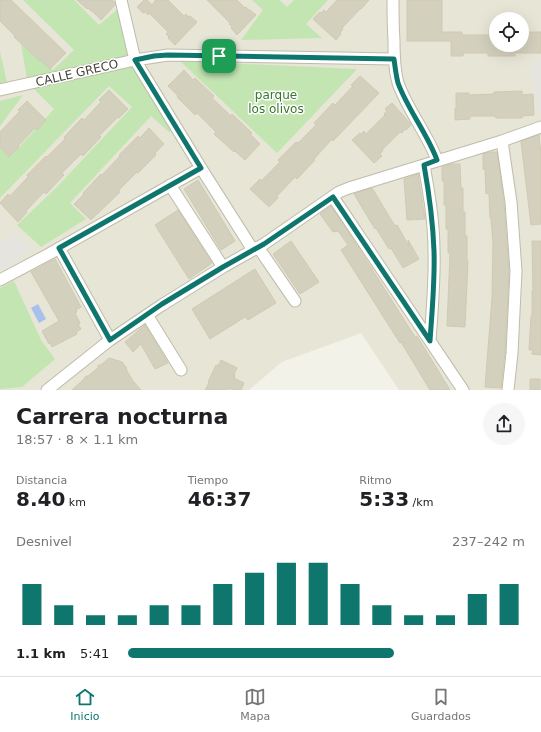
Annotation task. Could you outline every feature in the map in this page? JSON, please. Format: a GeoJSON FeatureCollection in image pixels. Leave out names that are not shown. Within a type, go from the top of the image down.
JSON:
{"type":"FeatureCollection","features":[{"type":"Feature","properties":{"kind":"street"},"geometry":{"type":"LineString","coordinates":[[121,0],[135,60],[201,168],[255,248],[295,301]]}},
{"type":"Feature","properties":{"kind":"street"},"geometry":{"type":"LineString","coordinates":[[393,0],[394,59],[399,84],[413,114],[432,147],[437,160]]}},
{"type":"Feature","properties":{"kind":"street","name":"CALLE GRECO"},"geometry":{"type":"LineString","coordinates":[[0,90],[154,56],[394,59]]}},
{"type":"Feature","properties":{"kind":"street"},"geometry":{"type":"LineString","coordinates":[[47,390],[110,340],[162,304],[255,248],[339,192],[541,127]]}},
{"type":"Feature","properties":{"kind":"street"},"geometry":{"type":"LineString","coordinates":[[502,140],[511,202],[516,270],[512,353],[508,390]]}},
{"type":"Feature","properties":{"kind":"street"},"geometry":{"type":"LineString","coordinates":[[424,165],[430,198],[434,251],[434,293],[430,341]]}},
{"type":"Feature","properties":{"kind":"street"},"geometry":{"type":"LineString","coordinates":[[1,278],[59,248],[201,168]]}},
{"type":"Feature","properties":{"kind":"street"},"geometry":{"type":"LineString","coordinates":[[170,185],[223,267]]}},
{"type":"Feature","properties":{"kind":"street"},"geometry":{"type":"LineString","coordinates":[[333,197],[463,390]]}},
{"type":"Feature","properties":{"kind":"street"},"geometry":{"type":"LineString","coordinates":[[59,248],[110,340]]}},
{"type":"Feature","properties":{"kind":"street"},"geometry":{"type":"LineString","coordinates":[[147,315],[181,370]]}},
{"type":"Feature","properties":{"kind":"shaded area"},"geometry":{"type":"Polygon","coordinates":[[[0,0],[541,0],[541,390],[399,390],[361,333],[282,362],[249,390],[0,390],[0,0]]]}},
{"type":"Feature","properties":{"kind":"shaded area"},"geometry":{"type":"Polygon","coordinates":[[[541,60],[541,112],[538,112],[530,61],[541,60]]]}},
{"type":"Feature","properties":{"kind":"shaded area"},"geometry":{"type":"Polygon","coordinates":[[[14,231],[32,249],[14,263],[0,270],[0,239],[1,241],[14,231]]]}},
{"type":"Feature","properties":{"kind":"green space"},"geometry":{"type":"Polygon","coordinates":[[[23,0],[74,0],[99,25],[118,9],[131,57],[27,79],[21,44],[53,70],[74,50],[23,0]]]}},
{"type":"Feature","properties":{"kind":"green space"},"geometry":{"type":"Polygon","coordinates":[[[252,0],[279,0],[287,7],[294,0],[328,0],[306,24],[322,38],[241,40],[263,10],[252,0]]]}},
{"type":"Feature","properties":{"kind":"green space"},"geometry":{"type":"Polygon","coordinates":[[[0,51],[7,83],[0,84],[0,51]]]}},
{"type":"Feature","properties":{"kind":"green space","name":"parque los olivos"},"geometry":{"type":"Polygon","coordinates":[[[180,61],[357,69],[277,153],[180,61]]]}},
{"type":"Feature","properties":{"kind":"green space"},"geometry":{"type":"Polygon","coordinates":[[[133,64],[173,130],[169,132],[151,116],[70,203],[86,219],[41,247],[17,225],[56,188],[132,107],[109,86],[0,198],[0,147],[10,157],[54,109],[32,87],[133,64]]]}},
{"type":"Feature","properties":{"kind":"green space"},"geometry":{"type":"Polygon","coordinates":[[[23,95],[0,126],[0,101],[23,95]]]}},
{"type":"Feature","properties":{"kind":"green space"},"geometry":{"type":"Polygon","coordinates":[[[14,281],[41,340],[55,359],[22,387],[0,389],[0,288],[14,281]]]}},
{"type":"Feature","properties":{"kind":"water"},"geometry":{"type":"Polygon","coordinates":[[[38,304],[46,319],[39,323],[31,308],[38,304]]]}},
{"type":"Feature","properties":{"kind":"building"},"geometry":{"type":"Polygon","coordinates":[[[0,0],[11,0],[66,53],[50,69],[14,37],[15,36],[0,21],[0,0]]]}},
{"type":"Feature","properties":{"kind":"building"},"geometry":{"type":"Polygon","coordinates":[[[77,0],[112,0],[115,5],[101,20],[77,0]]]}},
{"type":"Feature","properties":{"kind":"building"},"geometry":{"type":"Polygon","coordinates":[[[144,0],[147,0],[152,5],[156,0],[168,0],[184,16],[186,14],[188,17],[190,16],[197,22],[175,45],[168,38],[169,37],[166,34],[168,32],[149,13],[148,15],[145,12],[143,13],[137,7],[144,0]]]}},
{"type":"Feature","properties":{"kind":"building"},"geometry":{"type":"Polygon","coordinates":[[[207,0],[237,0],[245,8],[246,7],[256,15],[237,35],[231,28],[230,23],[207,0]]]}},
{"type":"Feature","properties":{"kind":"building"},"geometry":{"type":"Polygon","coordinates":[[[337,0],[369,0],[342,28],[341,34],[336,40],[313,19],[320,12],[321,13],[324,10],[326,12],[337,0]]]}},
{"type":"Feature","properties":{"kind":"building"},"geometry":{"type":"Polygon","coordinates":[[[407,0],[442,0],[442,32],[462,32],[462,35],[489,35],[489,52],[529,52],[529,32],[541,32],[541,53],[515,53],[515,56],[488,56],[488,53],[463,53],[463,56],[451,56],[451,41],[407,41],[407,0]]]}},
{"type":"Feature","properties":{"kind":"building"},"geometry":{"type":"Polygon","coordinates":[[[184,70],[193,80],[195,78],[214,96],[212,98],[231,116],[232,114],[252,133],[250,134],[260,144],[245,160],[214,134],[216,132],[197,113],[195,115],[168,86],[184,70]]]}},
{"type":"Feature","properties":{"kind":"building"},"geometry":{"type":"Polygon","coordinates":[[[360,76],[379,93],[333,141],[332,139],[297,179],[295,177],[269,207],[250,189],[260,179],[261,181],[280,162],[278,160],[316,125],[314,123],[333,103],[335,105],[353,86],[351,85],[360,76]]]}},
{"type":"Feature","properties":{"kind":"building"},"geometry":{"type":"Polygon","coordinates":[[[109,90],[128,109],[99,136],[101,137],[83,156],[81,154],[62,173],[64,175],[46,194],[44,192],[18,222],[0,203],[8,194],[10,196],[28,177],[27,175],[65,139],[64,137],[82,118],[84,120],[101,102],[99,100],[109,90]]]}},
{"type":"Feature","properties":{"kind":"building"},"geometry":{"type":"Polygon","coordinates":[[[522,91],[522,95],[533,94],[534,115],[522,116],[522,118],[470,116],[470,119],[455,120],[456,93],[469,93],[469,95],[522,91]]]}},
{"type":"Feature","properties":{"kind":"building"},"geometry":{"type":"Polygon","coordinates":[[[27,101],[46,120],[37,130],[35,128],[9,157],[0,147],[0,132],[20,111],[18,110],[27,101]]]}},
{"type":"Feature","properties":{"kind":"building"},"geometry":{"type":"Polygon","coordinates":[[[392,103],[411,125],[402,133],[400,132],[382,150],[383,151],[380,154],[382,156],[374,163],[352,140],[364,131],[366,134],[385,115],[384,114],[387,111],[385,109],[392,103]]]}},
{"type":"Feature","properties":{"kind":"building"},"geometry":{"type":"Polygon","coordinates":[[[149,128],[164,144],[155,153],[156,155],[118,191],[120,192],[91,220],[74,204],[101,174],[102,175],[120,156],[119,155],[138,136],[140,138],[149,128]]]}},
{"type":"Feature","properties":{"kind":"building"},"geometry":{"type":"Polygon","coordinates":[[[539,135],[541,154],[541,224],[531,225],[521,141],[539,135]]]}},
{"type":"Feature","properties":{"kind":"building"},"geometry":{"type":"Polygon","coordinates":[[[497,152],[504,203],[509,271],[505,352],[501,388],[485,387],[492,298],[493,243],[489,193],[486,194],[485,169],[483,169],[483,154],[497,152]]]}},
{"type":"Feature","properties":{"kind":"building"},"geometry":{"type":"Polygon","coordinates":[[[451,164],[460,164],[461,188],[463,188],[463,212],[465,212],[465,236],[467,236],[468,261],[465,327],[447,326],[450,253],[448,253],[448,229],[446,229],[446,205],[444,205],[444,181],[442,181],[442,167],[451,164]]]}},
{"type":"Feature","properties":{"kind":"building"},"geometry":{"type":"Polygon","coordinates":[[[418,174],[425,219],[407,220],[404,179],[418,174]]]}},
{"type":"Feature","properties":{"kind":"building"},"geometry":{"type":"Polygon","coordinates":[[[198,180],[235,241],[221,250],[184,189],[198,180]]]}},
{"type":"Feature","properties":{"kind":"building"},"geometry":{"type":"Polygon","coordinates":[[[372,188],[395,226],[397,225],[409,246],[408,240],[419,259],[403,268],[391,248],[389,249],[376,228],[375,229],[354,194],[372,188]]]}},
{"type":"Feature","properties":{"kind":"building"},"geometry":{"type":"Polygon","coordinates":[[[331,206],[415,337],[417,336],[450,390],[430,390],[401,342],[400,343],[341,250],[348,245],[338,231],[333,232],[320,214],[331,206]]]}},
{"type":"Feature","properties":{"kind":"building"},"geometry":{"type":"Polygon","coordinates":[[[178,210],[212,263],[189,279],[155,225],[178,210]]]}},
{"type":"Feature","properties":{"kind":"building"},"geometry":{"type":"Polygon","coordinates":[[[291,241],[319,282],[300,294],[273,254],[291,241]]]}},
{"type":"Feature","properties":{"kind":"building"},"geometry":{"type":"Polygon","coordinates":[[[532,241],[541,241],[541,355],[532,354],[533,350],[529,350],[533,291],[532,241]]]}},
{"type":"Feature","properties":{"kind":"building"},"geometry":{"type":"Polygon","coordinates":[[[55,259],[81,307],[76,310],[77,312],[75,313],[81,329],[76,332],[77,334],[52,347],[42,331],[59,321],[31,272],[55,259]]]}},
{"type":"Feature","properties":{"kind":"building"},"geometry":{"type":"Polygon","coordinates":[[[255,269],[276,303],[248,320],[245,317],[210,339],[192,309],[255,269]]]}},
{"type":"Feature","properties":{"kind":"building"},"geometry":{"type":"Polygon","coordinates":[[[145,325],[168,363],[155,369],[141,344],[133,352],[125,342],[145,325]]]}},
{"type":"Feature","properties":{"kind":"building"},"geometry":{"type":"Polygon","coordinates":[[[109,358],[122,362],[133,381],[141,390],[72,390],[86,376],[98,368],[98,365],[101,365],[109,358]]]}},
{"type":"Feature","properties":{"kind":"building"},"geometry":{"type":"Polygon","coordinates":[[[221,360],[237,368],[234,378],[244,383],[241,390],[229,388],[228,390],[205,390],[216,365],[218,366],[221,360]]]}},
{"type":"Feature","properties":{"kind":"building"},"geometry":{"type":"Polygon","coordinates":[[[530,379],[540,379],[540,390],[530,390],[530,379]]]}},
{"type":"Feature","properties":{"kind":"route"},"geometry":{"type":"LineString","coordinates":[[168,55],[219,56],[394,59],[399,84],[413,114],[432,147],[437,160],[424,165],[430,198],[434,251],[434,293],[430,341],[333,197],[264,244],[162,304],[110,340],[59,248],[201,168],[135,60],[168,55]]}}]}
